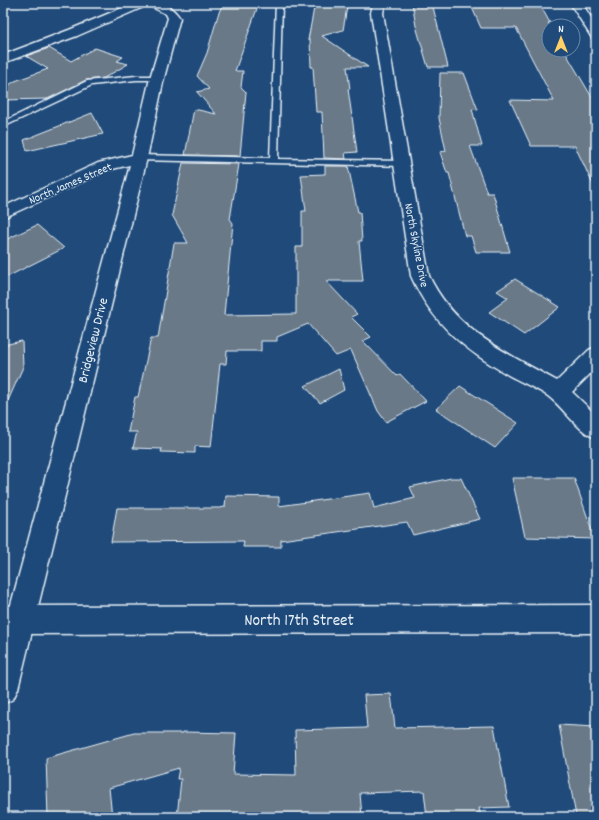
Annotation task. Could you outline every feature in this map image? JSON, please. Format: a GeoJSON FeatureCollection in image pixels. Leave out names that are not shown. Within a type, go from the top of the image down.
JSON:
{"type":"FeatureCollection","features":[{"type":"Feature","properties":{"kind":"street"},"geometry":{"type":"LineString","coordinates":[[3,59],[74,33],[144,3]]}},
{"type":"Feature","properties":{"kind":"street","name":"Bridgeview Drive"},"geometry":{"type":"LineString","coordinates":[[3,689],[12,620],[139,158],[157,78],[174,18],[170,12],[152,3]]}},
{"type":"Feature","properties":{"kind":"street","name":"North Skyline Drive"},"geometry":{"type":"LineString","coordinates":[[378,3],[377,13],[420,276],[426,292],[456,328],[479,346],[518,371],[559,392],[596,429]]}},
{"type":"Feature","properties":{"kind":"street"},"geometry":{"type":"LineString","coordinates":[[576,3],[596,35]]}},
{"type":"Feature","properties":{"kind":"street","name":"North James Street"},"geometry":{"type":"LineString","coordinates":[[3,213],[103,166],[139,158]]}},
{"type":"Feature","properties":{"kind":"street"},"geometry":{"type":"LineString","coordinates":[[559,392],[596,355]]}},
{"type":"Feature","properties":{"kind":"street","name":"North 17th Street"},"geometry":{"type":"LineString","coordinates":[[12,620],[596,619]]}},
{"type":"Feature","properties":{"kind":"lane"},"geometry":{"type":"LineString","coordinates":[[274,161],[279,3]]}},
{"type":"Feature","properties":{"kind":"lane"},"geometry":{"type":"LineString","coordinates":[[3,125],[90,83],[136,78],[157,78]]}},
{"type":"Feature","properties":{"kind":"lane"},"geometry":{"type":"LineString","coordinates":[[139,158],[402,164]]}},
{"type":"Feature","properties":{"kind":"building"},"geometry":{"type":"Polygon","coordinates":[[[223,3],[259,3],[235,71],[243,71],[241,87],[246,92],[240,156],[185,155],[194,109],[216,114],[197,92],[209,89],[197,76],[207,53],[223,3]]]}},
{"type":"Feature","properties":{"kind":"building"},"geometry":{"type":"Polygon","coordinates":[[[412,3],[432,3],[448,67],[428,67],[416,26],[412,3]]]}},
{"type":"Feature","properties":{"kind":"building"},"geometry":{"type":"Polygon","coordinates":[[[470,3],[539,3],[547,18],[541,18],[541,58],[569,58],[596,104],[596,191],[575,146],[531,146],[510,100],[554,101],[516,28],[481,28],[470,3]]]}},
{"type":"Feature","properties":{"kind":"building"},"geometry":{"type":"Polygon","coordinates":[[[317,6],[347,7],[343,30],[322,36],[368,67],[347,67],[350,89],[348,89],[357,152],[345,153],[346,159],[324,158],[322,112],[316,112],[313,67],[311,67],[310,39],[308,40],[314,8],[317,6]]]}},
{"type":"Feature","properties":{"kind":"building"},"geometry":{"type":"Polygon","coordinates":[[[49,48],[71,61],[95,48],[123,57],[117,61],[128,64],[104,78],[86,80],[48,99],[3,100],[3,89],[15,81],[48,69],[26,56],[49,48]]]}},
{"type":"Feature","properties":{"kind":"building"},"geometry":{"type":"Polygon","coordinates":[[[440,73],[464,73],[478,110],[472,109],[482,146],[470,146],[487,193],[493,193],[510,252],[476,252],[471,236],[465,236],[449,173],[447,173],[440,152],[446,151],[439,118],[440,73]]]}},
{"type":"Feature","properties":{"kind":"building"},"geometry":{"type":"Polygon","coordinates":[[[92,113],[103,134],[27,151],[24,140],[92,113]]]}},
{"type":"Feature","properties":{"kind":"building"},"geometry":{"type":"Polygon","coordinates":[[[183,163],[239,164],[230,219],[233,223],[224,315],[296,314],[296,247],[302,247],[302,211],[306,211],[301,175],[325,174],[325,166],[348,166],[358,212],[360,212],[362,241],[359,241],[363,281],[326,281],[357,314],[351,317],[371,337],[363,341],[397,376],[400,374],[426,401],[386,422],[378,411],[351,350],[336,356],[308,324],[277,337],[277,341],[261,341],[261,351],[227,351],[226,364],[220,364],[211,447],[195,446],[195,453],[161,452],[162,449],[133,448],[137,432],[128,432],[135,397],[138,397],[151,338],[158,338],[174,243],[188,243],[172,215],[183,163]]]}},
{"type":"Feature","properties":{"kind":"building"},"geometry":{"type":"Polygon","coordinates":[[[37,225],[64,248],[3,279],[3,241],[37,225]]]}},
{"type":"Feature","properties":{"kind":"building"},"geometry":{"type":"Polygon","coordinates":[[[515,279],[560,307],[524,335],[489,312],[508,298],[497,291],[515,279]]]}},
{"type":"Feature","properties":{"kind":"building"},"geometry":{"type":"Polygon","coordinates":[[[22,341],[23,367],[3,412],[3,345],[22,341]]]}},
{"type":"Feature","properties":{"kind":"building"},"geometry":{"type":"Polygon","coordinates":[[[339,369],[344,390],[320,403],[305,386],[339,369]]]}},
{"type":"Feature","properties":{"kind":"building"},"geometry":{"type":"Polygon","coordinates":[[[460,386],[518,423],[495,448],[436,409],[460,386]]]}},
{"type":"Feature","properties":{"kind":"building"},"geometry":{"type":"Polygon","coordinates":[[[451,478],[461,478],[480,519],[413,535],[407,522],[281,540],[281,547],[243,547],[244,541],[111,542],[117,508],[220,508],[225,507],[226,496],[279,497],[279,506],[370,493],[374,508],[415,498],[410,487],[451,478]]]}},
{"type":"Feature","properties":{"kind":"building"},"geometry":{"type":"Polygon","coordinates":[[[512,478],[574,478],[595,539],[525,537],[512,478]]]}},
{"type":"Feature","properties":{"kind":"building"},"geometry":{"type":"Polygon","coordinates":[[[391,694],[395,728],[494,726],[509,807],[479,808],[481,817],[427,817],[424,791],[360,793],[362,817],[177,817],[181,779],[177,779],[179,768],[109,788],[112,817],[48,817],[46,758],[134,733],[236,733],[233,774],[296,775],[295,730],[367,728],[364,695],[391,694]]]}},
{"type":"Feature","properties":{"kind":"building"},"geometry":{"type":"Polygon","coordinates":[[[559,725],[596,727],[596,817],[576,816],[559,725]]]}}]}
